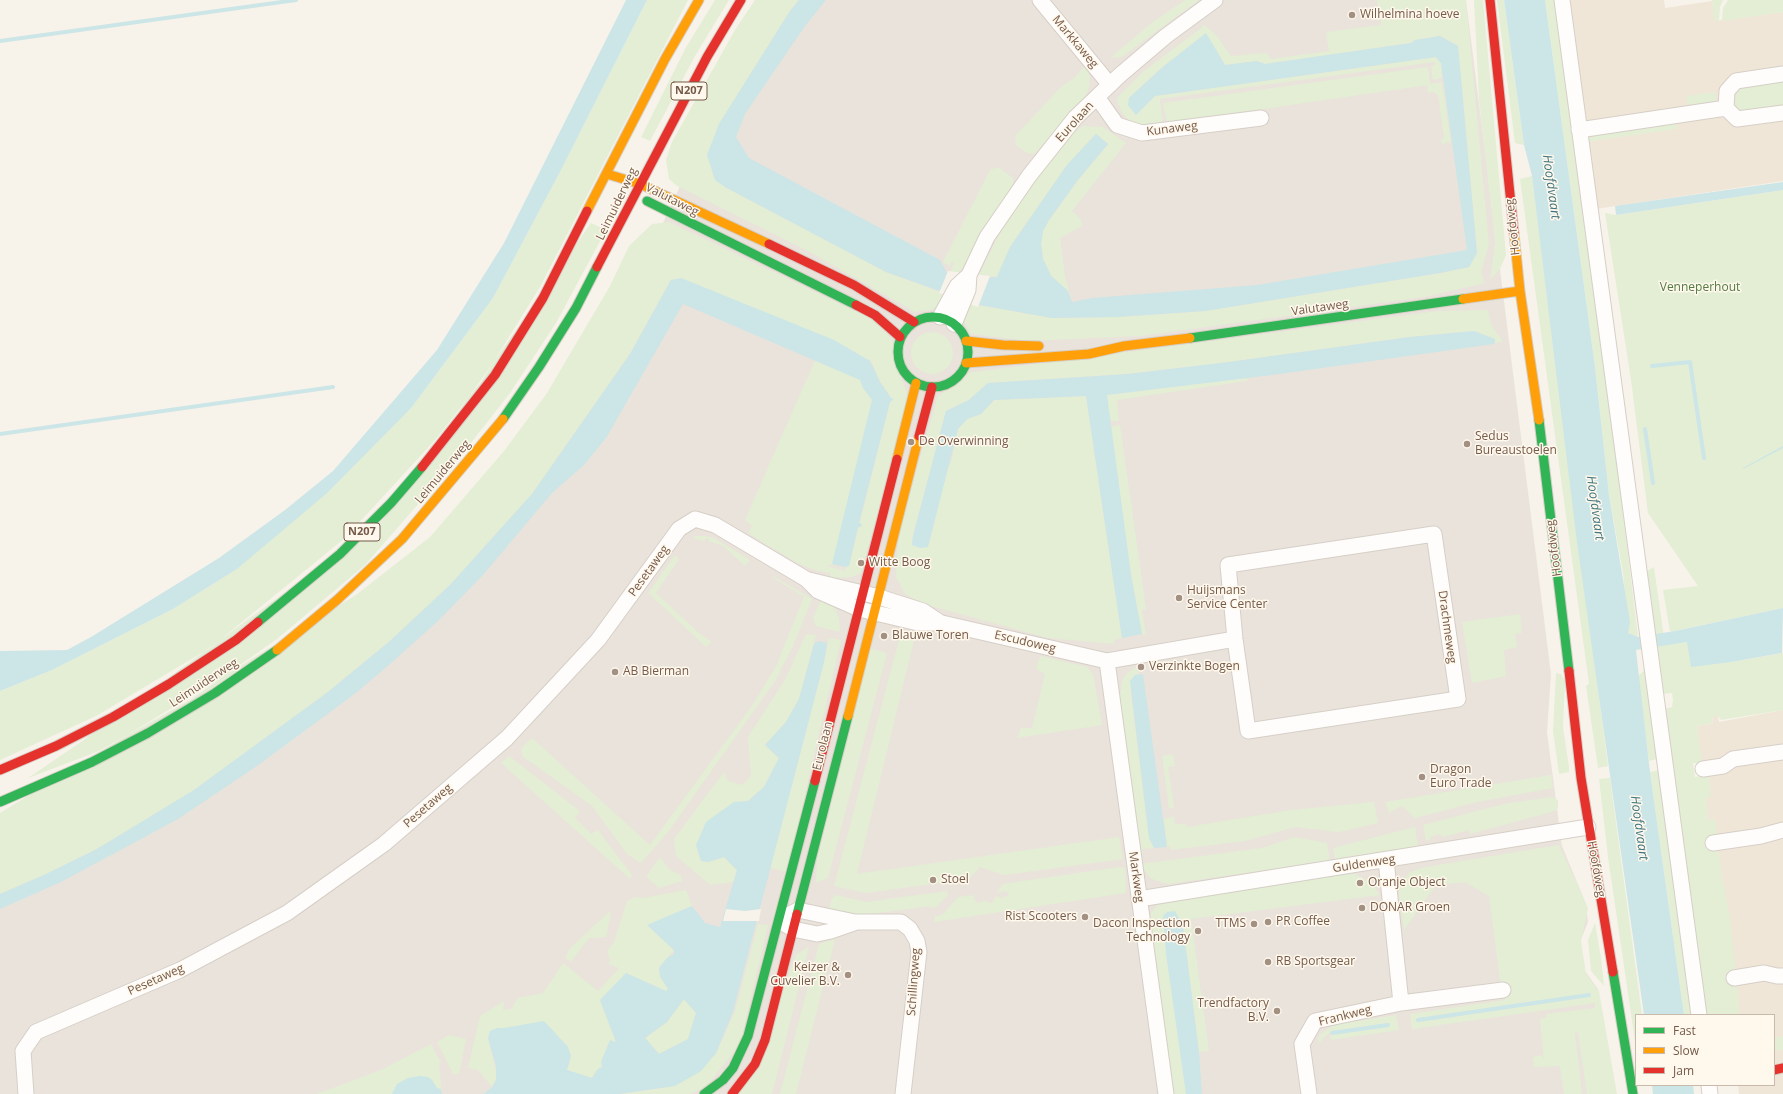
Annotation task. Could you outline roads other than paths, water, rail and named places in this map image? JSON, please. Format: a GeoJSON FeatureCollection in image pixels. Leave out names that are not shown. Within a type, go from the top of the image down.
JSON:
{"type":"FeatureCollection","features":[{"type":"Feature","properties":{"kind":"main road","name":"Leimuiderweg"},"geometry":{"type":"LineString","coordinates":[[0,770],[56,746],[113,717],[169,684],[236,640],[340,554],[391,503],[424,464],[494,375],[543,298],[665,59],[699,0]]}},
{"type":"Feature","properties":{"kind":"main road","name":"Leimuiderweg"},"geometry":{"type":"LineString","coordinates":[[0,802],[92,762],[148,733],[215,693],[275,651],[364,577],[402,539],[496,429],[539,368],[576,308],[611,244],[640,184],[707,57],[741,0]]}},
{"type":"Feature","properties":{"kind":"main road","name":"Hoofdweg"},"geometry":{"type":"LineString","coordinates":[[1490,0],[1520,291],[1542,442],[1580,773],[1633,1094]]}},
{"type":"Feature","properties":{"kind":"main road","name":"Valutaweg"},"geometry":{"type":"LineString","coordinates":[[607,174],[640,184],[692,206],[854,285],[914,322]]}},
{"type":"Feature","properties":{"kind":"main road","name":"Valutaweg"},"geometry":{"type":"LineString","coordinates":[[607,174],[635,195],[875,315],[900,337]]}},
{"type":"Feature","properties":{"kind":"main road","name":"Valutaweg"},"geometry":{"type":"LineString","coordinates":[[966,362],[1089,354],[1124,346],[1311,322],[1520,291]]}},
{"type":"Feature","properties":{"kind":"main road"},"geometry":{"type":"LineString","coordinates":[[927,317],[940,317],[954,324],[962,332],[966,341],[968,353],[962,370],[949,382],[932,387],[916,383],[908,377],[900,363],[898,348],[900,337],[914,322],[927,317]]}},
{"type":"Feature","properties":{"kind":"main road"},"geometry":{"type":"LineString","coordinates":[[966,341],[1003,345],[1049,346]]}},
{"type":"Feature","properties":{"kind":"main road","name":"Valutaweg"},"geometry":{"type":"LineString","coordinates":[[1063,346],[1103,343],[1124,346]]}},
{"type":"Feature","properties":{"kind":"main road","name":"Eurolaan"},"geometry":{"type":"LineString","coordinates":[[704,1094],[723,1080],[741,1055],[748,1036],[864,594],[916,383]]}},
{"type":"Feature","properties":{"kind":"main road","name":"Eurolaan"},"geometry":{"type":"LineString","coordinates":[[732,1094],[747,1077],[761,1052],[879,598],[932,387]]}},
{"type":"Feature","properties":{"kind":"street","name":"Markkaweg"},"geometry":{"type":"LineString","coordinates":[[1040,0],[1110,85]]}},
{"type":"Feature","properties":{"kind":"street","name":"Eurolaan"},"geometry":{"type":"LineString","coordinates":[[954,324],[957,286],[970,272],[987,237],[1029,176],[1076,118],[1110,85],[1166,36],[1215,0]]}},
{"type":"Feature","properties":{"kind":"street"},"geometry":{"type":"LineString","coordinates":[[1562,0],[1699,1014]]}},
{"type":"Feature","properties":{"kind":"street"},"geometry":{"type":"LineString","coordinates":[[1783,74],[1736,81],[1726,91],[1726,108],[1736,119],[1783,113]]}},
{"type":"Feature","properties":{"kind":"street","name":"Kunaweg"},"geometry":{"type":"LineString","coordinates":[[1097,98],[1117,125],[1142,134],[1261,118]]}},
{"type":"Feature","properties":{"kind":"street"},"geometry":{"type":"LineString","coordinates":[[1579,130],[1726,108]]}},
{"type":"Feature","properties":{"kind":"street","name":"Eurolaan"},"geometry":{"type":"LineString","coordinates":[[940,317],[956,303]]}},
{"type":"Feature","properties":{"kind":"street","name":"Pesetaweg"},"geometry":{"type":"LineString","coordinates":[[26,1094],[23,1051],[36,1032],[180,970],[287,913],[384,844],[507,738],[598,640],[679,529],[696,519],[715,525],[806,579],[818,591],[860,608],[875,612]]}},
{"type":"Feature","properties":{"kind":"street","name":"Drachmeweg"},"geometry":{"type":"LineString","coordinates":[[1434,534],[1458,699],[1248,730],[1235,639],[1228,565],[1434,534]]}},
{"type":"Feature","properties":{"kind":"street","name":"Pesetaweg"},"geometry":{"type":"LineString","coordinates":[[806,579],[879,598]]}},
{"type":"Feature","properties":{"kind":"street","name":"Escudoweg"},"geometry":{"type":"LineString","coordinates":[[879,598],[922,611],[942,623]]}},
{"type":"Feature","properties":{"kind":"street","name":"Escudoweg"},"geometry":{"type":"LineString","coordinates":[[875,612],[918,623],[942,623],[1107,660]]}},
{"type":"Feature","properties":{"kind":"street"},"geometry":{"type":"LineString","coordinates":[[1107,660],[1235,639]]}},
{"type":"Feature","properties":{"kind":"street","name":"Markweg"},"geometry":{"type":"LineString","coordinates":[[1107,660],[1166,1094]]}},
{"type":"Feature","properties":{"kind":"street"},"geometry":{"type":"LineString","coordinates":[[1703,769],[1723,766],[1733,759],[1783,752]]}},
{"type":"Feature","properties":{"kind":"street","name":"Guldenweg"},"geometry":{"type":"LineString","coordinates":[[1139,899],[1588,827]]}},
{"type":"Feature","properties":{"kind":"street"},"geometry":{"type":"LineString","coordinates":[[1713,843],[1761,836],[1783,830]]}},
{"type":"Feature","properties":{"kind":"street"},"geometry":{"type":"LineString","coordinates":[[1386,860],[1401,1003]]}},
{"type":"Feature","properties":{"kind":"street"},"geometry":{"type":"LineString","coordinates":[[779,919],[798,910]]}},
{"type":"Feature","properties":{"kind":"street","name":"Schillingweg"},"geometry":{"type":"LineString","coordinates":[[798,910],[855,922],[901,922],[910,930],[917,941],[919,952],[903,1094]]}},
{"type":"Feature","properties":{"kind":"street","name":"Schillingweg"},"geometry":{"type":"LineString","coordinates":[[779,919],[793,929],[817,934],[831,931],[855,922]]}},
{"type":"Feature","properties":{"kind":"street"},"geometry":{"type":"LineString","coordinates":[[1734,978],[1764,973],[1783,976]]}},
{"type":"Feature","properties":{"kind":"street","name":"Frankweg"},"geometry":{"type":"LineString","coordinates":[[1309,1094],[1302,1044],[1315,1021],[1401,1003],[1504,990]]}},
{"type":"Feature","properties":{"kind":"water"},"geometry":{"type":"Polygon","coordinates":[[[626,0],[647,0],[561,170],[493,298],[412,407],[327,493],[237,569],[173,609],[52,670],[0,691],[0,651],[67,650],[91,637],[219,558],[285,510],[333,471],[437,350],[504,243],[626,0]]]}},
{"type":"Feature","properties":{"kind":"water"},"geometry":{"type":"Polygon","coordinates":[[[799,0],[826,0],[805,26],[745,114],[736,137],[749,158],[940,260],[947,273],[977,278],[997,277],[1010,247],[1067,165],[1096,134],[1108,144],[1077,181],[1049,220],[1043,231],[1041,244],[1043,259],[1051,276],[1068,291],[1072,302],[1092,298],[1257,285],[1467,250],[1441,63],[1436,57],[1155,96],[1136,115],[1128,105],[1129,98],[1164,66],[1206,33],[1225,65],[1257,61],[1265,64],[1411,43],[1415,40],[1440,36],[1458,46],[1477,253],[1469,267],[1440,273],[1205,311],[1117,317],[1052,318],[979,305],[886,272],[725,187],[715,180],[707,155],[719,124],[790,11],[799,0]]]}},
{"type":"Feature","properties":{"kind":"water","name":"Hoofdvaart"},"geometry":{"type":"Polygon","coordinates":[[[1504,0],[1545,0],[1595,367],[1609,495],[1630,622],[1628,633],[1638,637],[1675,631],[1783,608],[1782,653],[1691,667],[1687,642],[1636,650],[1650,772],[1684,1014],[1644,1014],[1577,542],[1532,176],[1524,145],[1504,0]]]}},
{"type":"Feature","properties":{"kind":"water"},"geometry":{"type":"Polygon","coordinates":[[[1783,182],[1783,190],[1616,215],[1615,206],[1783,182]]]}},
{"type":"Feature","properties":{"kind":"water"},"geometry":{"type":"Polygon","coordinates":[[[681,278],[834,340],[870,361],[880,382],[891,398],[894,399],[890,402],[859,523],[862,524],[861,527],[858,527],[849,566],[845,567],[832,564],[872,400],[863,388],[860,380],[683,304],[606,438],[584,465],[552,493],[483,575],[438,621],[390,664],[357,692],[254,768],[178,819],[61,882],[0,909],[0,894],[44,875],[97,849],[194,790],[328,692],[390,641],[450,585],[532,494],[630,354],[671,280],[681,278]]]}},
{"type":"Feature","properties":{"kind":"water"},"geometry":{"type":"Polygon","coordinates":[[[1474,331],[1495,339],[1494,344],[1272,375],[1107,395],[1131,575],[1142,634],[1122,638],[1086,396],[994,400],[981,414],[967,419],[958,429],[928,547],[920,548],[912,545],[913,536],[946,411],[969,400],[988,383],[1128,374],[1229,362],[1410,337],[1474,331]]]}},
{"type":"Feature","properties":{"kind":"water"},"geometry":{"type":"Polygon","coordinates":[[[1783,446],[1783,448],[1743,469],[1743,468],[1783,446]]]}},
{"type":"Feature","properties":{"kind":"water"},"geometry":{"type":"Polygon","coordinates":[[[819,641],[827,643],[824,662],[733,1012],[716,1053],[701,1071],[675,1086],[619,1094],[484,1094],[492,1087],[496,1080],[496,1066],[488,1038],[490,1031],[497,1028],[544,1021],[568,1047],[571,1056],[567,1070],[592,1078],[598,1069],[602,1067],[601,1062],[610,1040],[616,1042],[600,1000],[626,973],[666,991],[668,989],[660,976],[659,968],[667,958],[674,954],[674,950],[647,925],[692,906],[705,923],[720,927],[737,870],[724,857],[708,862],[701,861],[696,845],[706,822],[734,802],[748,801],[764,787],[779,758],[765,745],[786,722],[799,699],[814,644],[819,641]],[[684,999],[667,1022],[645,1038],[659,1054],[688,1039],[696,1013],[684,999]]]}},
{"type":"Feature","properties":{"kind":"water"},"geometry":{"type":"Polygon","coordinates":[[[1143,674],[1167,847],[1154,848],[1149,838],[1130,681],[1135,675],[1143,674]]]}},
{"type":"Feature","properties":{"kind":"water"},"geometry":{"type":"Polygon","coordinates":[[[1175,911],[1183,926],[1199,1052],[1202,1094],[1186,1094],[1166,954],[1163,916],[1167,912],[1175,911]]]}},
{"type":"Feature","properties":{"kind":"water"},"geometry":{"type":"Polygon","coordinates":[[[420,1076],[428,1077],[432,1080],[437,1088],[441,1089],[442,1094],[392,1094],[397,1084],[408,1078],[420,1076]]]}},
{"type":"Feature","properties":{"kind":"water"},"geometry":{"type":"Polygon","coordinates":[[[1652,1086],[1693,1086],[1694,1094],[1653,1094],[1652,1086]]]}},
{"type":"Feature","properties":{"kind":"waterway"},"geometry":{"type":"LineString","coordinates":[[0,41],[296,0]]}},
{"type":"Feature","properties":{"kind":"waterway"},"geometry":{"type":"LineString","coordinates":[[1652,366],[1690,362],[1704,458]]}},
{"type":"Feature","properties":{"kind":"waterway"},"geometry":{"type":"LineString","coordinates":[[0,434],[333,387]]}},
{"type":"Feature","properties":{"kind":"waterway"},"geometry":{"type":"LineString","coordinates":[[1645,429],[1653,483]]}},
{"type":"Feature","properties":{"kind":"waterway"},"geometry":{"type":"LineString","coordinates":[[1418,1020],[1589,995]]}},
{"type":"Feature","properties":{"kind":"waterway"},"geometry":{"type":"LineString","coordinates":[[1332,1033],[1388,1025]]}},
{"type":"Feature","properties":{"kind":"place","name":"Wilhelmina hoeve"},"geometry":{"type":"Point","coordinates":[1352,15]}},
{"type":"Feature","properties":{"kind":"place","name":"De Overwinning"},"geometry":{"type":"Point","coordinates":[911,442]}},
{"type":"Feature","properties":{"kind":"place","name":"Sedus Bureaustoelen"},"geometry":{"type":"Point","coordinates":[1467,444]}},
{"type":"Feature","properties":{"kind":"place","name":"Witte Boog"},"geometry":{"type":"Point","coordinates":[861,563]}},
{"type":"Feature","properties":{"kind":"place","name":"Huijsmans Service Center"},"geometry":{"type":"Point","coordinates":[1179,598]}},
{"type":"Feature","properties":{"kind":"place","name":"Blauwe Toren"},"geometry":{"type":"Point","coordinates":[884,636]}},
{"type":"Feature","properties":{"kind":"place","name":"Verzinkte Bogen"},"geometry":{"type":"Point","coordinates":[1141,667]}},
{"type":"Feature","properties":{"kind":"place","name":"AB Bierman"},"geometry":{"type":"Point","coordinates":[615,672]}},
{"type":"Feature","properties":{"kind":"place","name":"Dragon Euro Trade"},"geometry":{"type":"Point","coordinates":[1422,777]}},
{"type":"Feature","properties":{"kind":"place","name":"Stoel"},"geometry":{"type":"Point","coordinates":[933,880]}},
{"type":"Feature","properties":{"kind":"place","name":"Oranje Object"},"geometry":{"type":"Point","coordinates":[1360,883]}},
{"type":"Feature","properties":{"kind":"place","name":"DONAR Groen"},"geometry":{"type":"Point","coordinates":[1362,908]}},
{"type":"Feature","properties":{"kind":"place","name":"Rist Scooters"},"geometry":{"type":"Point","coordinates":[1085,917]}},
{"type":"Feature","properties":{"kind":"place","name":"PR Coffee"},"geometry":{"type":"Point","coordinates":[1268,922]}},
{"type":"Feature","properties":{"kind":"place","name":"TTMS"},"geometry":{"type":"Point","coordinates":[1254,924]}},
{"type":"Feature","properties":{"kind":"place","name":"Dacon Inspection Technology"},"geometry":{"type":"Point","coordinates":[1198,931]}},
{"type":"Feature","properties":{"kind":"place","name":"RB Sportsgear"},"geometry":{"type":"Point","coordinates":[1268,962]}},
{"type":"Feature","properties":{"kind":"place","name":"Keizer & Cuvelier B.V."},"geometry":{"type":"Point","coordinates":[848,975]}},
{"type":"Feature","properties":{"kind":"place","name":"Trendfactory B.V."},"geometry":{"type":"Point","coordinates":[1277,1011]}},
{"type":"Feature","properties":{"kind":"park label","name":"Venneperhout"},"geometry":{"type":"Point","coordinates":[1700,288]}}]}
